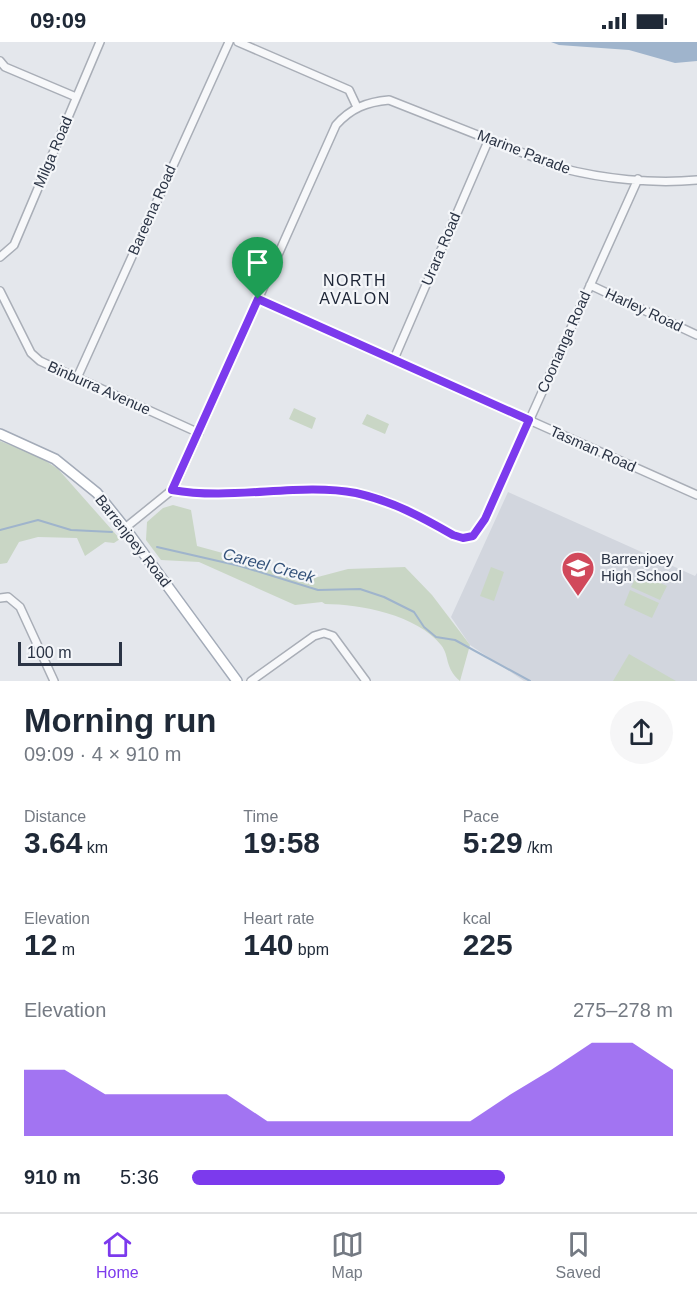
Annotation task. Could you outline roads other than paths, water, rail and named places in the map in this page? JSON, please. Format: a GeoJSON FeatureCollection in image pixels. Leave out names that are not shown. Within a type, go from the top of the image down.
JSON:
{"type":"FeatureCollection","features":[{"type":"Feature","properties":{"kind":"main road","name":"Barrenjoey Road"},"geometry":{"type":"LineString","coordinates":[[0,434],[32,446],[78,475],[125,528],[237,681]]}},
{"type":"Feature","properties":{"kind":"street","name":"Milga Road"},"geometry":{"type":"LineString","coordinates":[[0,257],[14,245],[100,42]]}},
{"type":"Feature","properties":{"kind":"street","name":"Bareena Road"},"geometry":{"type":"LineString","coordinates":[[77,378],[229,42]]}},
{"type":"Feature","properties":{"kind":"street"},"geometry":{"type":"LineString","coordinates":[[125,528],[172,490],[336,125],[357,107],[349,90],[238,42]]}},
{"type":"Feature","properties":{"kind":"street"},"geometry":{"type":"LineString","coordinates":[[0,61],[5,66],[76,97]]}},
{"type":"Feature","properties":{"kind":"street","name":"Marine Parade"},"geometry":{"type":"LineString","coordinates":[[357,107],[371,102],[389,100],[561,168],[588,175],[697,180]]}},
{"type":"Feature","properties":{"kind":"street","name":"Urara Road"},"geometry":{"type":"LineString","coordinates":[[394,359],[489,139]]}},
{"type":"Feature","properties":{"kind":"street","name":"Coonanga Road"},"geometry":{"type":"LineString","coordinates":[[172,490],[245,494],[326,490],[355,493],[395,504],[453,535],[463,538],[473,536],[485,519],[638,179]]}},
{"type":"Feature","properties":{"kind":"street","name":"Harley Road"},"geometry":{"type":"LineString","coordinates":[[590,285],[697,335]]}},
{"type":"Feature","properties":{"kind":"street","name":"Binburra Avenue"},"geometry":{"type":"LineString","coordinates":[[0,291],[32,353],[40,361],[199,433]]}},
{"type":"Feature","properties":{"kind":"street","name":"Tasman Road"},"geometry":{"type":"LineString","coordinates":[[258,299],[697,495]]}},
{"type":"Feature","properties":{"kind":"street"},"geometry":{"type":"LineString","coordinates":[[0,598],[8,597],[20,607],[54,681]]}},
{"type":"Feature","properties":{"kind":"street"},"geometry":{"type":"LineString","coordinates":[[251,681],[314,636],[324,633],[333,636],[366,681]]}},
{"type":"Feature","properties":{"kind":"water"},"geometry":{"type":"Polygon","coordinates":[[[551,42],[697,42],[697,61],[675,63],[629,50],[559,45],[551,42]]]}},
{"type":"Feature","properties":{"kind":"waterway","name":"Careel Creek"},"geometry":{"type":"LineString","coordinates":[[0,530],[38,520],[71,530],[112,532]]}},
{"type":"Feature","properties":{"kind":"waterway","name":"Careel Creek"},"geometry":{"type":"LineString","coordinates":[[157,547],[240,566],[318,590],[360,589],[384,597],[414,612],[424,627],[436,637],[455,640],[530,681]]}},
{"type":"Feature","properties":{"kind":"place","name":"Barrenjoey High School"},"geometry":{"type":"Point","coordinates":[578,597]}},
{"type":"Feature","properties":{"kind":"district","name":"NORTH AVALON"},"geometry":{"type":"Point","coordinates":[355,289]}}]}
